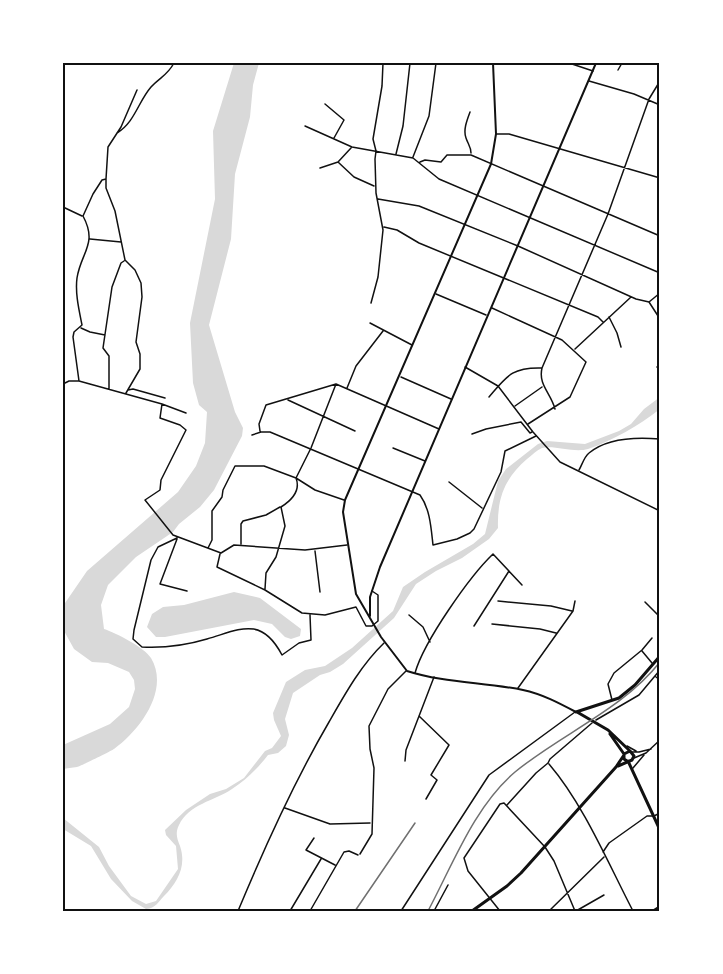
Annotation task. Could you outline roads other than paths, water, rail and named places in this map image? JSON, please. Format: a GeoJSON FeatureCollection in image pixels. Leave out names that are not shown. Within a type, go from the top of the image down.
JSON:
{"type":"FeatureCollection","features":[{"type":"Feature","properties":{"kind":"main road"},"geometry":{"type":"LineString","coordinates":[[493,63],[496,134],[491,164],[360,470],[345,500],[343,512],[354,586],[360,603],[381,637],[407,671],[518,689],[549,698],[603,726],[631,752],[632,769]]}},
{"type":"Feature","properties":{"kind":"main road"},"geometry":{"type":"LineString","coordinates":[[370,619],[371,590],[596,63]]}},
{"type":"Feature","properties":{"kind":"main road"},"geometry":{"type":"LineString","coordinates":[[360,603],[365,605],[369,601]]}},
{"type":"Feature","properties":{"kind":"main road"},"geometry":{"type":"LineString","coordinates":[[576,712],[612,701],[635,685],[660,656]]}},
{"type":"Feature","properties":{"kind":"main road"},"geometry":{"type":"LineString","coordinates":[[589,718],[588,714],[593,707]]}},
{"type":"Feature","properties":{"kind":"main road"},"geometry":{"type":"LineString","coordinates":[[603,726],[628,761],[660,830]]}},
{"type":"Feature","properties":{"kind":"main road"},"geometry":{"type":"LineString","coordinates":[[616,767],[620,748]]}},
{"type":"Feature","properties":{"kind":"main road"},"geometry":{"type":"LineString","coordinates":[[472,911],[521,873],[616,767],[624,755],[631,752]]}},
{"type":"Feature","properties":{"kind":"main road"},"geometry":{"type":"LineString","coordinates":[[616,767],[633,759]]}},
{"type":"Feature","properties":{"kind":"main road"},"geometry":{"type":"LineString","coordinates":[[616,767],[626,765],[632,769]]}},
{"type":"Feature","properties":{"kind":"street"},"geometry":{"type":"LineString","coordinates":[[115,134],[130,123],[152,86],[169,74],[174,63]]}},
{"type":"Feature","properties":{"kind":"street"},"geometry":{"type":"LineString","coordinates":[[371,303],[378,277],[383,227],[376,187],[376,151],[373,138],[381,97],[383,63]]}},
{"type":"Feature","properties":{"kind":"street"},"geometry":{"type":"LineString","coordinates":[[395,154],[403,126],[411,63]]}},
{"type":"Feature","properties":{"kind":"street"},"geometry":{"type":"LineString","coordinates":[[412,158],[429,116],[436,63]]}},
{"type":"Feature","properties":{"kind":"street"},"geometry":{"type":"LineString","coordinates":[[569,63],[593,71]]}},
{"type":"Feature","properties":{"kind":"street"},"geometry":{"type":"LineString","coordinates":[[618,70],[622,63]]}},
{"type":"Feature","properties":{"kind":"street"},"geometry":{"type":"LineString","coordinates":[[588,81],[649,99],[660,105]]}},
{"type":"Feature","properties":{"kind":"street"},"geometry":{"type":"LineString","coordinates":[[555,409],[553,400],[541,381],[542,368],[608,214],[649,99],[660,81]]}},
{"type":"Feature","properties":{"kind":"street"},"geometry":{"type":"LineString","coordinates":[[126,393],[140,369],[140,354],[136,342],[142,297],[141,283],[135,270],[125,260],[115,211],[106,188],[106,179],[108,147],[121,127],[137,90]]}},
{"type":"Feature","properties":{"kind":"street"},"geometry":{"type":"LineString","coordinates":[[325,104],[344,120],[333,139]]}},
{"type":"Feature","properties":{"kind":"street"},"geometry":{"type":"LineString","coordinates":[[470,112],[465,124],[465,135],[471,155]]}},
{"type":"Feature","properties":{"kind":"street"},"geometry":{"type":"LineString","coordinates":[[305,126],[352,147],[412,158],[439,179],[660,273]]}},
{"type":"Feature","properties":{"kind":"street"},"geometry":{"type":"LineString","coordinates":[[496,134],[509,134],[660,178]]}},
{"type":"Feature","properties":{"kind":"street"},"geometry":{"type":"LineString","coordinates":[[320,168],[338,162],[352,147]]}},
{"type":"Feature","properties":{"kind":"street"},"geometry":{"type":"LineString","coordinates":[[420,162],[425,160],[441,162],[447,155],[471,155],[660,236]]}},
{"type":"Feature","properties":{"kind":"street"},"geometry":{"type":"LineString","coordinates":[[338,162],[354,177],[376,187]]}},
{"type":"Feature","properties":{"kind":"street"},"geometry":{"type":"LineString","coordinates":[[83,216],[102,180],[106,179]]}},
{"type":"Feature","properties":{"kind":"street"},"geometry":{"type":"LineString","coordinates":[[378,199],[419,206],[518,246],[631,297],[649,302],[660,319]]}},
{"type":"Feature","properties":{"kind":"street"},"geometry":{"type":"LineString","coordinates":[[63,207],[83,216],[89,228],[90,239],[77,277],[76,290],[82,325],[74,332],[73,337],[79,381]]}},
{"type":"Feature","properties":{"kind":"street"},"geometry":{"type":"LineString","coordinates":[[383,227],[397,230],[419,243],[598,317],[603,322]]}},
{"type":"Feature","properties":{"kind":"street"},"geometry":{"type":"LineString","coordinates":[[90,239],[122,242]]}},
{"type":"Feature","properties":{"kind":"street"},"geometry":{"type":"LineString","coordinates":[[109,389],[109,356],[103,348],[112,287],[122,262],[125,260]]}},
{"type":"Feature","properties":{"kind":"street"},"geometry":{"type":"LineString","coordinates":[[649,302],[660,293]]}},
{"type":"Feature","properties":{"kind":"street"},"geometry":{"type":"LineString","coordinates":[[435,294],[487,315]]}},
{"type":"Feature","properties":{"kind":"street"},"geometry":{"type":"LineString","coordinates":[[575,349],[631,297]]}},
{"type":"Feature","properties":{"kind":"street"},"geometry":{"type":"LineString","coordinates":[[491,307],[555,336],[575,349],[586,362],[570,397],[555,409],[528,424]]}},
{"type":"Feature","properties":{"kind":"street"},"geometry":{"type":"LineString","coordinates":[[609,317],[621,347]]}},
{"type":"Feature","properties":{"kind":"street"},"geometry":{"type":"LineString","coordinates":[[370,323],[413,345]]}},
{"type":"Feature","properties":{"kind":"street"},"geometry":{"type":"LineString","coordinates":[[80,327],[105,335]]}},
{"type":"Feature","properties":{"kind":"street"},"geometry":{"type":"LineString","coordinates":[[346,389],[360,361],[384,331]]}},
{"type":"Feature","properties":{"kind":"street"},"geometry":{"type":"LineString","coordinates":[[465,367],[498,386],[533,432],[560,462],[660,511]]}},
{"type":"Feature","properties":{"kind":"street"},"geometry":{"type":"LineString","coordinates":[[489,396],[513,372],[542,368]]}},
{"type":"Feature","properties":{"kind":"street"},"geometry":{"type":"LineString","coordinates":[[400,376],[452,399]]}},
{"type":"Feature","properties":{"kind":"street"},"geometry":{"type":"LineString","coordinates":[[63,384],[69,381],[79,381],[126,393],[186,413]]}},
{"type":"Feature","properties":{"kind":"street"},"geometry":{"type":"LineString","coordinates":[[341,385],[349,381]]}},
{"type":"Feature","properties":{"kind":"street"},"geometry":{"type":"LineString","coordinates":[[261,432],[258,427],[265,406],[336,384],[439,430]]}},
{"type":"Feature","properties":{"kind":"street"},"geometry":{"type":"LineString","coordinates":[[241,545],[243,521],[266,515],[294,498],[298,484],[296,478],[311,448],[336,384]]}},
{"type":"Feature","properties":{"kind":"street"},"geometry":{"type":"LineString","coordinates":[[514,406],[543,386]]}},
{"type":"Feature","properties":{"kind":"street"},"geometry":{"type":"LineString","coordinates":[[128,390],[133,389],[165,398]]}},
{"type":"Feature","properties":{"kind":"street"},"geometry":{"type":"LineString","coordinates":[[288,400],[355,431]]}},
{"type":"Feature","properties":{"kind":"street"},"geometry":{"type":"LineString","coordinates":[[162,404],[160,418],[186,430],[161,480],[160,490],[145,500],[173,535],[221,553]]}},
{"type":"Feature","properties":{"kind":"street"},"geometry":{"type":"LineString","coordinates":[[472,434],[521,422],[530,433],[533,432]]}},
{"type":"Feature","properties":{"kind":"street"},"geometry":{"type":"LineString","coordinates":[[252,435],[270,432],[420,495],[426,505],[433,531],[433,545],[453,541],[470,533],[489,500],[501,472],[505,451],[537,436]]}},
{"type":"Feature","properties":{"kind":"street"},"geometry":{"type":"LineString","coordinates":[[579,471],[587,454],[617,441],[630,438],[660,440]]}},
{"type":"Feature","properties":{"kind":"street"},"geometry":{"type":"LineString","coordinates":[[393,448],[426,461]]}},
{"type":"Feature","properties":{"kind":"street"},"geometry":{"type":"LineString","coordinates":[[208,549],[212,540],[212,511],[222,497],[235,466],[264,466],[296,478],[315,490],[345,500]]}},
{"type":"Feature","properties":{"kind":"street"},"geometry":{"type":"LineString","coordinates":[[449,482],[482,510]]}},
{"type":"Feature","properties":{"kind":"street"},"geometry":{"type":"LineString","coordinates":[[265,590],[266,573],[279,547],[285,526],[281,507]]}},
{"type":"Feature","properties":{"kind":"street"},"geometry":{"type":"LineString","coordinates":[[178,538],[160,584],[187,591]]}},
{"type":"Feature","properties":{"kind":"street"},"geometry":{"type":"LineString","coordinates":[[178,538],[158,547],[147,570],[134,630],[134,639],[142,647],[205,640],[246,627],[268,636],[277,645],[282,655],[298,643],[311,640],[310,615]]}},
{"type":"Feature","properties":{"kind":"street"},"geometry":{"type":"LineString","coordinates":[[348,545],[315,549],[234,545],[221,553],[217,567],[265,590],[302,613],[325,615],[356,607],[366,626],[372,626],[378,621],[379,614],[378,595],[371,590]]}},
{"type":"Feature","properties":{"kind":"street"},"geometry":{"type":"LineString","coordinates":[[315,549],[320,592]]}},
{"type":"Feature","properties":{"kind":"street"},"geometry":{"type":"LineString","coordinates":[[415,674],[443,619],[483,563],[493,554],[522,585]]}},
{"type":"Feature","properties":{"kind":"street"},"geometry":{"type":"LineString","coordinates":[[474,626],[510,570]]}},
{"type":"Feature","properties":{"kind":"street"},"geometry":{"type":"LineString","coordinates":[[498,601],[551,606],[573,611]]}},
{"type":"Feature","properties":{"kind":"street"},"geometry":{"type":"LineString","coordinates":[[518,689],[573,611],[575,602]]}},
{"type":"Feature","properties":{"kind":"street"},"geometry":{"type":"LineString","coordinates":[[645,602],[660,617]]}},
{"type":"Feature","properties":{"kind":"street"},"geometry":{"type":"LineString","coordinates":[[656,613],[660,609]]}},
{"type":"Feature","properties":{"kind":"street"},"geometry":{"type":"LineString","coordinates":[[409,615],[423,627],[430,642]]}},
{"type":"Feature","properties":{"kind":"street"},"geometry":{"type":"LineString","coordinates":[[492,624],[557,633]]}},
{"type":"Feature","properties":{"kind":"street"},"geometry":{"type":"LineString","coordinates":[[612,701],[608,684],[614,673],[642,650],[652,638]]}},
{"type":"Feature","properties":{"kind":"street"},"geometry":{"type":"LineString","coordinates":[[238,911],[284,807],[312,751],[345,693],[364,666],[385,643]]}},
{"type":"Feature","properties":{"kind":"street"},"geometry":{"type":"LineString","coordinates":[[642,650],[653,664]]}},
{"type":"Feature","properties":{"kind":"street"},"geometry":{"type":"LineString","coordinates":[[507,805],[569,741],[594,721],[639,695],[660,670]]}},
{"type":"Feature","properties":{"kind":"street"},"geometry":{"type":"LineString","coordinates":[[310,911],[346,851],[359,855],[372,834],[374,768],[369,749],[369,726],[388,688],[407,671]]}},
{"type":"Feature","properties":{"kind":"street"},"geometry":{"type":"LineString","coordinates":[[655,676],[660,680]]}},
{"type":"Feature","properties":{"kind":"street"},"geometry":{"type":"LineString","coordinates":[[405,761],[406,750],[434,677]]}},
{"type":"Feature","properties":{"kind":"street"},"geometry":{"type":"LineString","coordinates":[[401,911],[489,776],[576,712]]}},
{"type":"Feature","properties":{"kind":"street"},"geometry":{"type":"LineString","coordinates":[[419,716],[449,745],[431,775],[437,780],[426,799]]}},
{"type":"Feature","properties":{"kind":"street"},"geometry":{"type":"LineString","coordinates":[[632,769],[637,761],[660,740]]}},
{"type":"Feature","properties":{"kind":"street"},"geometry":{"type":"LineString","coordinates":[[624,744],[639,752]]}},
{"type":"Feature","properties":{"kind":"street"},"geometry":{"type":"LineString","coordinates":[[631,752],[639,752],[655,745],[660,747]]}},
{"type":"Feature","properties":{"kind":"street"},"geometry":{"type":"LineString","coordinates":[[633,759],[646,753]]}},
{"type":"Feature","properties":{"kind":"street"},"geometry":{"type":"LineString","coordinates":[[548,763],[560,776],[580,807],[633,911]]}},
{"type":"Feature","properties":{"kind":"street"},"geometry":{"type":"LineString","coordinates":[[500,911],[468,871],[464,858],[500,804],[507,805],[545,847],[554,861],[576,911],[604,895]]}},
{"type":"Feature","properties":{"kind":"street"},"geometry":{"type":"LineString","coordinates":[[284,807],[330,824],[371,823]]}},
{"type":"Feature","properties":{"kind":"street"},"geometry":{"type":"LineString","coordinates":[[602,852],[609,843],[647,816],[660,813]]}},
{"type":"Feature","properties":{"kind":"street"},"geometry":{"type":"LineString","coordinates":[[314,838],[306,850],[336,866]]}},
{"type":"Feature","properties":{"kind":"street"},"geometry":{"type":"LineString","coordinates":[[549,911],[605,857]]}},
{"type":"Feature","properties":{"kind":"street"},"geometry":{"type":"LineString","coordinates":[[290,911],[321,859]]}},
{"type":"Feature","properties":{"kind":"street"},"geometry":{"type":"LineString","coordinates":[[434,911],[448,885]]}},
{"type":"Feature","properties":{"kind":"street"},"geometry":{"type":"LineString","coordinates":[[652,911],[660,906]]}},
{"type":"Feature","properties":{"kind":"railway"},"geometry":{"type":"LineString","coordinates":[[428,911],[476,819],[501,786],[533,758],[628,694],[660,662]]}},
{"type":"Feature","properties":{"kind":"railway"},"geometry":{"type":"LineString","coordinates":[[355,911],[415,823]]}}]}
